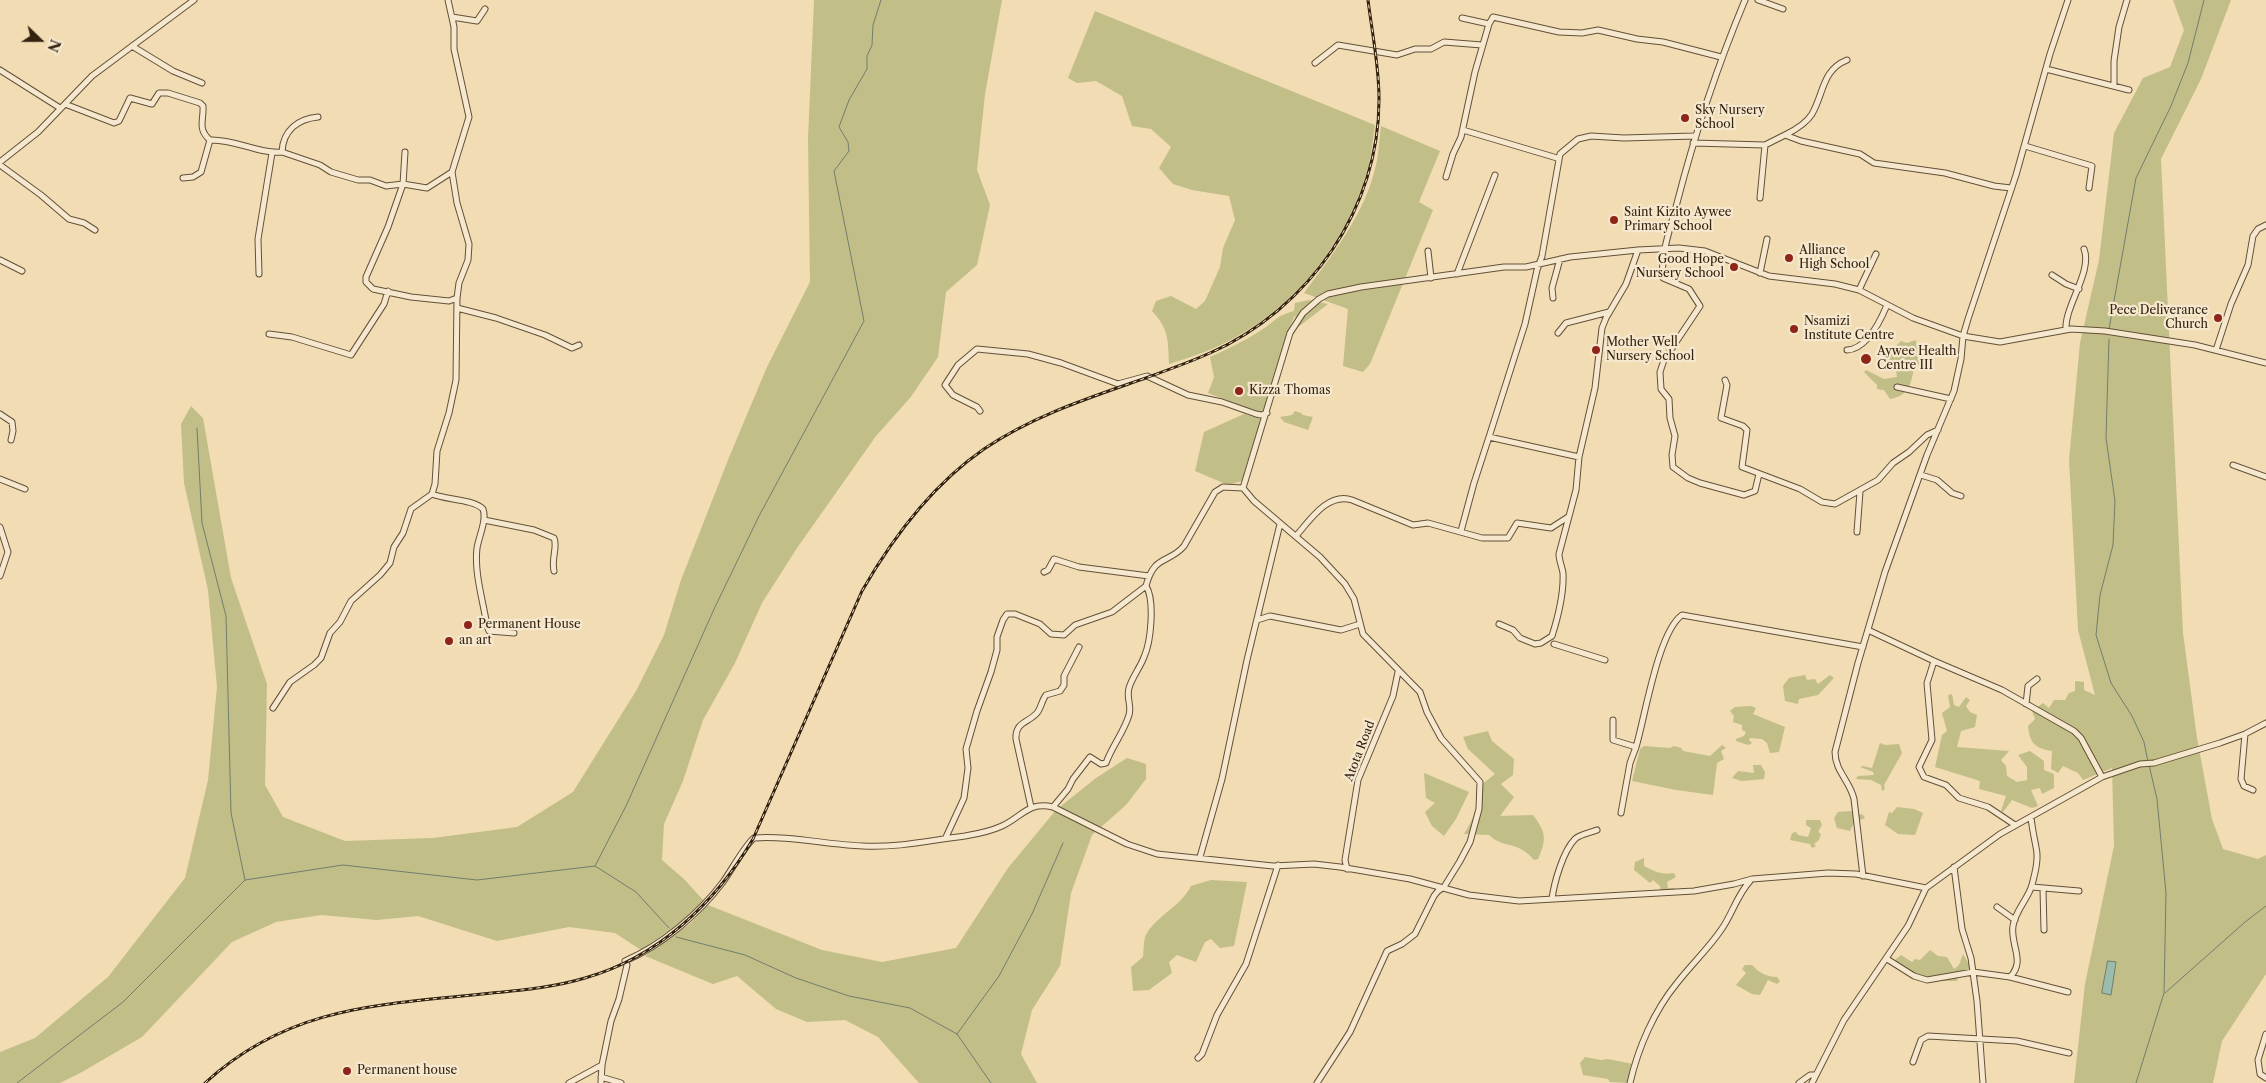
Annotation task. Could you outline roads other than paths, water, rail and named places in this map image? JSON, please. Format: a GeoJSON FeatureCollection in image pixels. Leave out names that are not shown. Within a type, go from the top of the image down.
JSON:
{"type":"FeatureCollection","features":[{"type":"Feature","properties":{"kind":"street"},"geometry":{"type":"LineString","coordinates":[[95,230],[84,223],[69,219],[0,164],[32,138],[86,80],[194,0]]}},
{"type":"Feature","properties":{"kind":"street"},"geometry":{"type":"LineString","coordinates":[[274,708],[290,682],[317,663],[324,653],[330,633],[340,622],[351,601],[380,575],[390,562],[394,547],[403,533],[411,509],[432,494],[437,473],[437,451],[451,408],[456,380],[457,298],[459,283],[468,260],[469,244],[461,217],[452,172],[469,117],[454,50],[454,27],[448,0]]}},
{"type":"Feature","properties":{"kind":"street"},"geometry":{"type":"LineString","coordinates":[[1745,0],[1721,58],[1694,136],[1665,249],[1663,279],[1689,289],[1700,304],[1664,360],[1660,372],[1661,389],[1670,399],[1670,418],[1675,436],[1672,455],[1673,467],[1695,481],[1744,495],[1755,491],[1759,474]]}},
{"type":"Feature","properties":{"kind":"street"},"geometry":{"type":"LineString","coordinates":[[1758,0],[1783,8]]}},
{"type":"Feature","properties":{"kind":"street"},"geometry":{"type":"LineString","coordinates":[[1863,876],[1859,825],[1853,794],[1836,766],[1835,752],[1885,572],[1920,475],[1951,400],[1961,360],[1963,336],[1982,272],[2025,146],[2046,68],[2068,0]]}},
{"type":"Feature","properties":{"kind":"street"},"geometry":{"type":"LineString","coordinates":[[2114,86],[2114,62],[2119,27],[2127,0]]}},
{"type":"Feature","properties":{"kind":"street"},"geometry":{"type":"LineString","coordinates":[[452,17],[478,21],[485,9]]}},
{"type":"Feature","properties":{"kind":"street"},"geometry":{"type":"LineString","coordinates":[[1446,177],[1463,130],[1470,90],[1482,45],[1493,17],[1559,32],[1582,33],[1598,30],[1637,39],[1663,42],[1721,58]]}},
{"type":"Feature","properties":{"kind":"street"},"geometry":{"type":"LineString","coordinates":[[1462,18],[1489,24]]}},
{"type":"Feature","properties":{"kind":"street"},"geometry":{"type":"LineString","coordinates":[[1315,63],[1338,45],[1397,55],[1415,49],[1431,49],[1444,42],[1482,45]]}},
{"type":"Feature","properties":{"kind":"street"},"geometry":{"type":"LineString","coordinates":[[132,46],[173,72],[202,83]]}},
{"type":"Feature","properties":{"kind":"street"},"geometry":{"type":"LineString","coordinates":[[1693,144],[1765,145],[1796,130],[1809,118],[1831,70],[1838,63],[1847,60]]}},
{"type":"Feature","properties":{"kind":"street"},"geometry":{"type":"LineString","coordinates":[[2046,68],[2129,90]]}},
{"type":"Feature","properties":{"kind":"street"},"geometry":{"type":"LineString","coordinates":[[0,70],[63,106],[114,123],[119,121],[130,98],[152,104],[162,92],[168,93],[200,103],[203,106],[202,133],[210,140],[224,139],[272,152],[282,152],[320,165],[331,172],[358,180],[370,180],[386,186],[403,184],[427,188],[452,172]]}},
{"type":"Feature","properties":{"kind":"street"},"geometry":{"type":"LineString","coordinates":[[282,152],[283,140],[295,124],[318,117]]}},
{"type":"Feature","properties":{"kind":"street"},"geometry":{"type":"LineString","coordinates":[[1463,130],[1558,158]]}},
{"type":"Feature","properties":{"kind":"street"},"geometry":{"type":"LineString","coordinates":[[1785,135],[1801,142],[1860,154],[1874,163],[1945,173],[1994,186],[2011,188]]}},
{"type":"Feature","properties":{"kind":"street"},"geometry":{"type":"LineString","coordinates":[[1461,531],[1474,483],[1525,324],[1540,263],[1558,158],[1562,151],[1583,137],[1694,136]]}},
{"type":"Feature","properties":{"kind":"street"},"geometry":{"type":"LineString","coordinates":[[183,178],[193,177],[201,172],[210,140]]}},
{"type":"Feature","properties":{"kind":"street"},"geometry":{"type":"LineString","coordinates":[[1760,198],[1765,145]]}},
{"type":"Feature","properties":{"kind":"street"},"geometry":{"type":"LineString","coordinates":[[2025,146],[2092,166],[2090,188]]}},
{"type":"Feature","properties":{"kind":"street"},"geometry":{"type":"LineString","coordinates":[[259,274],[258,239],[272,152]]}},
{"type":"Feature","properties":{"kind":"street"},"geometry":{"type":"LineString","coordinates":[[405,152],[403,184],[388,227],[366,277],[366,282],[373,289],[422,299],[449,301],[457,298]]}},
{"type":"Feature","properties":{"kind":"street"},"geometry":{"type":"LineString","coordinates":[[1457,274],[1496,175]]}},
{"type":"Feature","properties":{"kind":"street"},"geometry":{"type":"LineString","coordinates":[[2216,350],[2231,304],[2248,265],[2253,236],[2258,229],[2266,225]]}},
{"type":"Feature","properties":{"kind":"street"},"geometry":{"type":"LineString","coordinates":[[1760,273],[1767,239]]}},
{"type":"Feature","properties":{"kind":"street"},"geometry":{"type":"LineString","coordinates":[[2066,330],[2066,321],[2079,289],[2086,256],[2084,249]]}},
{"type":"Feature","properties":{"kind":"street"},"geometry":{"type":"LineString","coordinates":[[1499,624],[1513,630],[1520,638],[1535,644],[1551,638],[1559,612],[1563,573],[1559,554],[1576,490],[1579,457],[1593,400],[1602,328],[1609,312],[1626,284],[1638,250]]}},
{"type":"Feature","properties":{"kind":"street"},"geometry":{"type":"LineString","coordinates":[[1243,488],[1290,332],[1300,317],[1316,301],[1324,296],[1342,291],[1504,266],[1526,267],[1560,259],[1638,250],[1705,251],[1760,273],[1782,279],[1835,284],[1859,290],[1887,306],[1914,318],[1963,336],[2009,342],[2066,330],[2123,333],[2216,350],[2266,363]]}},
{"type":"Feature","properties":{"kind":"street"},"geometry":{"type":"LineString","coordinates":[[1428,251],[1430,278]]}},
{"type":"Feature","properties":{"kind":"street"},"geometry":{"type":"LineString","coordinates":[[1859,290],[1876,254]]}},
{"type":"Feature","properties":{"kind":"street"},"geometry":{"type":"LineString","coordinates":[[1553,298],[1552,288],[1560,259]]}},
{"type":"Feature","properties":{"kind":"street"},"geometry":{"type":"LineString","coordinates":[[0,260],[22,271]]}},
{"type":"Feature","properties":{"kind":"street"},"geometry":{"type":"LineString","coordinates":[[2052,275],[2066,284],[2079,289]]}},
{"type":"Feature","properties":{"kind":"street"},"geometry":{"type":"LineString","coordinates":[[269,334],[292,337],[351,355],[384,304],[388,291]]}},
{"type":"Feature","properties":{"kind":"street"},"geometry":{"type":"LineString","coordinates":[[1847,350],[1861,347],[1882,317],[1887,306]]}},
{"type":"Feature","properties":{"kind":"street"},"geometry":{"type":"LineString","coordinates":[[457,308],[496,318],[545,335],[572,348],[579,345]]}},
{"type":"Feature","properties":{"kind":"street"},"geometry":{"type":"LineString","coordinates":[[1558,333],[1566,323],[1609,312]]}},
{"type":"Feature","properties":{"kind":"street"},"geometry":{"type":"LineString","coordinates":[[980,412],[977,407],[949,392],[945,385],[958,365],[977,349],[1025,353],[1061,363],[1118,384],[1147,376],[1188,395],[1222,402],[1256,414],[1267,413]]}},
{"type":"Feature","properties":{"kind":"street"},"geometry":{"type":"LineString","coordinates":[[1725,380],[1727,384],[1721,418],[1746,428],[1747,437],[1742,467],[1800,488],[1822,502],[1832,505],[1860,492],[1881,478],[1893,463],[1909,452],[1929,433],[1938,430]]}},
{"type":"Feature","properties":{"kind":"street"},"geometry":{"type":"LineString","coordinates":[[1897,388],[1951,400]]}},
{"type":"Feature","properties":{"kind":"street"},"geometry":{"type":"LineString","coordinates":[[0,414],[12,422],[11,440]]}},
{"type":"Feature","properties":{"kind":"street"},"geometry":{"type":"LineString","coordinates":[[1489,437],[1579,457]]}},
{"type":"Feature","properties":{"kind":"street"},"geometry":{"type":"LineString","coordinates":[[2233,465],[2266,477]]}},
{"type":"Feature","properties":{"kind":"street"},"geometry":{"type":"LineString","coordinates":[[1920,475],[1940,481],[1952,493],[1961,496]]}},
{"type":"Feature","properties":{"kind":"street"},"geometry":{"type":"LineString","coordinates":[[0,479],[25,489]]}},
{"type":"Feature","properties":{"kind":"street"},"geometry":{"type":"LineString","coordinates":[[946,837],[964,798],[968,768],[966,749],[976,711],[990,676],[997,637],[1005,617],[1015,614],[1040,624],[1051,634],[1064,634],[1075,625],[1112,612],[1146,586],[1149,576],[1158,563],[1184,546],[1215,492],[1228,487],[1243,488],[1254,502],[1320,558],[1349,590],[1357,608],[1363,634],[1398,672],[1420,692],[1427,712],[1441,738],[1480,782],[1479,809],[1470,842],[1444,887],[1436,893],[1415,934],[1402,944],[1387,951],[1350,1032],[1317,1083]]}},
{"type":"Feature","properties":{"kind":"street"},"geometry":{"type":"LineString","coordinates":[[1857,532],[1860,492]]}},
{"type":"Feature","properties":{"kind":"street"},"geometry":{"type":"LineString","coordinates":[[432,494],[449,500],[476,504],[483,509],[484,520],[478,547],[476,570],[487,626],[493,632],[514,633]]}},
{"type":"Feature","properties":{"kind":"street"},"geometry":{"type":"LineString","coordinates":[[1296,536],[1325,505],[1347,498],[1413,525],[1428,523],[1482,538],[1507,538],[1517,523],[1551,528],[1570,515]]}},
{"type":"Feature","properties":{"kind":"street"},"geometry":{"type":"LineString","coordinates":[[484,520],[534,530],[554,538],[556,545],[552,558],[554,571]]}},
{"type":"Feature","properties":{"kind":"street"},"geometry":{"type":"LineString","coordinates":[[1200,857],[1222,778],[1256,620],[1280,524]]}},
{"type":"Feature","properties":{"kind":"street"},"geometry":{"type":"LineString","coordinates":[[0,527],[8,552],[0,576]]}},
{"type":"Feature","properties":{"kind":"street"},"geometry":{"type":"LineString","coordinates":[[1044,572],[1048,570],[1055,559],[1079,567],[1149,576]]}},
{"type":"Feature","properties":{"kind":"street"},"geometry":{"type":"LineString","coordinates":[[1053,808],[1090,757],[1100,764],[1106,763],[1111,748],[1123,730],[1130,710],[1127,697],[1129,688],[1146,651],[1152,610],[1146,586]]}},
{"type":"Feature","properties":{"kind":"street"},"geometry":{"type":"LineString","coordinates":[[1621,812],[1630,762],[1636,747],[1664,644],[1682,614],[1863,647]]}},
{"type":"Feature","properties":{"kind":"street"},"geometry":{"type":"LineString","coordinates":[[1256,620],[1270,616],[1341,630],[1360,624]]}},
{"type":"Feature","properties":{"kind":"street"},"geometry":{"type":"LineString","coordinates":[[1868,630],[1934,662],[1998,688],[2078,735],[2102,777]]}},
{"type":"Feature","properties":{"kind":"street"},"geometry":{"type":"LineString","coordinates":[[1554,644],[1605,660]]}},
{"type":"Feature","properties":{"kind":"street"},"geometry":{"type":"LineString","coordinates":[[1031,808],[1016,740],[1016,731],[1023,722],[1038,712],[1046,695],[1060,691],[1064,685],[1064,676],[1079,647]]}},
{"type":"Feature","properties":{"kind":"street"},"geometry":{"type":"LineString","coordinates":[[1934,662],[1927,688],[1932,740],[1919,767],[1922,774],[1930,780],[1949,787],[1959,798],[1988,807],[2015,825]]}},
{"type":"Feature","properties":{"kind":"street","name":"Atota Road"},"geometry":{"type":"LineString","coordinates":[[1347,869],[1345,860],[1358,780],[1394,696],[1398,672]]}},
{"type":"Feature","properties":{"kind":"street"},"geometry":{"type":"LineString","coordinates":[[2026,704],[2028,686],[2037,679]]}},
{"type":"Feature","properties":{"kind":"street"},"geometry":{"type":"LineString","coordinates":[[1613,720],[1613,740],[1636,747]]}},
{"type":"Feature","properties":{"kind":"street"},"geometry":{"type":"LineString","coordinates":[[1812,1083],[1844,1020],[1908,926],[1926,888],[1992,839],[2102,777],[2140,764],[2162,761],[2245,734],[2266,723]]}},
{"type":"Feature","properties":{"kind":"street"},"geometry":{"type":"LineString","coordinates":[[2245,734],[2241,779],[2245,788],[2252,790]]}},
{"type":"Feature","properties":{"kind":"street"},"geometry":{"type":"LineString","coordinates":[[621,1083],[601,1080],[610,1021],[619,999],[627,965],[625,961],[655,944],[694,914],[722,884],[752,838],[778,838],[864,846],[971,835],[1001,826],[1031,808],[1043,805],[1053,808],[1135,848],[1157,854],[1278,865],[1314,864],[1377,872],[1476,896],[1519,901],[1694,891],[1752,879],[1837,873],[1926,888]]}},
{"type":"Feature","properties":{"kind":"street"},"geometry":{"type":"LineString","coordinates":[[2010,977],[2016,968],[2018,959],[2014,939],[2015,920],[2032,887],[2037,859],[2036,847],[2032,836],[2031,817]]}},
{"type":"Feature","properties":{"kind":"street"},"geometry":{"type":"LineString","coordinates":[[1552,899],[1561,864],[1572,843],[1578,836],[1597,830]]}},
{"type":"Feature","properties":{"kind":"street"},"geometry":{"type":"LineString","coordinates":[[1198,1058],[1202,1054],[1217,1015],[1242,973],[1278,865]]}},
{"type":"Feature","properties":{"kind":"street"},"geometry":{"type":"LineString","coordinates":[[1954,867],[1961,924],[1973,972],[1981,1038],[1982,1083]]}},
{"type":"Feature","properties":{"kind":"street"},"geometry":{"type":"LineString","coordinates":[[1630,1083],[1642,1046],[1664,1002],[1676,984],[1724,926],[1743,888],[1752,879]]}},
{"type":"Feature","properties":{"kind":"street"},"geometry":{"type":"LineString","coordinates":[[2032,887],[2079,891]]}},
{"type":"Feature","properties":{"kind":"street"},"geometry":{"type":"LineString","coordinates":[[2042,889],[2044,930]]}},
{"type":"Feature","properties":{"kind":"street"},"geometry":{"type":"LineString","coordinates":[[1997,907],[2015,920]]}},
{"type":"Feature","properties":{"kind":"street"},"geometry":{"type":"LineString","coordinates":[[1887,959],[1914,976],[1927,980],[1973,972],[2010,977],[2068,992]]}},
{"type":"Feature","properties":{"kind":"street"},"geometry":{"type":"LineString","coordinates":[[2264,1080],[2258,1071],[2257,1064],[2266,1034]]}},
{"type":"Feature","properties":{"kind":"street"},"geometry":{"type":"LineString","coordinates":[[1913,1062],[1918,1045],[1925,1037],[1949,1036],[2017,1041],[2069,1053]]}},
{"type":"Feature","properties":{"kind":"street"},"geometry":{"type":"LineString","coordinates":[[569,1083],[602,1065]]}},
{"type":"Feature","properties":{"kind":"street"},"geometry":{"type":"LineString","coordinates":[[1799,1083],[1810,1075],[1815,1075]]}},
{"type":"Feature","properties":{"kind":"waterway"},"geometry":{"type":"LineString","coordinates":[[595,866],[626,806],[715,607],[759,516],[864,321],[834,171],[849,151],[848,142],[839,127],[849,100],[867,69],[867,56],[872,45],[873,25],[881,0]]}},
{"type":"Feature","properties":{"kind":"waterway"},"geometry":{"type":"LineString","coordinates":[[2109,329],[2136,178],[2171,106],[2188,63],[2204,0]]}},
{"type":"Feature","properties":{"kind":"waterway"},"geometry":{"type":"LineString","coordinates":[[2109,339],[2106,438],[2115,501],[2113,545],[2100,595],[2096,635],[2111,683],[2132,716],[2144,742],[2148,762]]}},
{"type":"Feature","properties":{"kind":"waterway"},"geometry":{"type":"LineString","coordinates":[[197,428],[202,523],[226,616],[231,813],[245,880]]}},
{"type":"Feature","properties":{"kind":"waterway"},"geometry":{"type":"LineString","coordinates":[[2136,1083],[2164,993],[2166,893],[2157,799],[2149,765]]}},
{"type":"Feature","properties":{"kind":"waterway"},"geometry":{"type":"LineString","coordinates":[[957,1034],[999,976],[1032,914],[1063,843]]}},
{"type":"Feature","properties":{"kind":"waterway"},"geometry":{"type":"LineString","coordinates":[[17,1083],[123,1002],[245,880],[343,865],[477,880],[595,866],[636,892],[669,928]]}},
{"type":"Feature","properties":{"kind":"waterway"},"geometry":{"type":"LineString","coordinates":[[2165,993],[2245,922],[2266,906]]}},
{"type":"Feature","properties":{"kind":"waterway"},"geometry":{"type":"LineString","coordinates":[[676,937],[745,955],[796,978],[849,996],[910,1008],[957,1034],[991,1083]]}},
{"type":"Feature","properties":{"kind":"railway"},"geometry":{"type":"LineString","coordinates":[[205,1083],[238,1057],[271,1037],[305,1023],[340,1013],[413,1001],[551,986],[612,969],[661,942],[703,906],[721,885],[753,839],[862,591],[887,551],[915,513],[947,479],[984,449],[1038,419],[1095,396],[1182,365],[1246,334],[1278,310],[1307,282],[1332,250],[1352,215],[1367,178],[1376,139],[1379,86],[1368,0]]}},
{"type":"Feature","properties":{"kind":"place","name":"Sky Nursery School"},"geometry":{"type":"Point","coordinates":[1685,118]}},
{"type":"Feature","properties":{"kind":"place","name":"Saint Kizito Aywee Primary School"},"geometry":{"type":"Point","coordinates":[1614,220]}},
{"type":"Feature","properties":{"kind":"place","name":"Alliance High School"},"geometry":{"type":"Point","coordinates":[1789,258]}},
{"type":"Feature","properties":{"kind":"place","name":"Good Hope Nursery School"},"geometry":{"type":"Point","coordinates":[1734,267]}},
{"type":"Feature","properties":{"kind":"place","name":"Pece Deliverance Church"},"geometry":{"type":"Point","coordinates":[2218,318]}},
{"type":"Feature","properties":{"kind":"place","name":"Nsamizi Institute Centre"},"geometry":{"type":"Point","coordinates":[1794,329]}},
{"type":"Feature","properties":{"kind":"place","name":"Mother Well Nursery School"},"geometry":{"type":"Point","coordinates":[1596,350]}},
{"type":"Feature","properties":{"kind":"place","name":"Aywee Health Centre III"},"geometry":{"type":"Point","coordinates":[1866,359]}},
{"type":"Feature","properties":{"kind":"place","name":"Kizza Thomas"},"geometry":{"type":"Point","coordinates":[1239,391]}},
{"type":"Feature","properties":{"kind":"place","name":"Permanent House"},"geometry":{"type":"Point","coordinates":[468,625]}},
{"type":"Feature","properties":{"kind":"place","name":"an art"},"geometry":{"type":"Point","coordinates":[449,641]}},
{"type":"Feature","properties":{"kind":"place","name":"Permanent house"},"geometry":{"type":"Point","coordinates":[347,1071]}}]}
